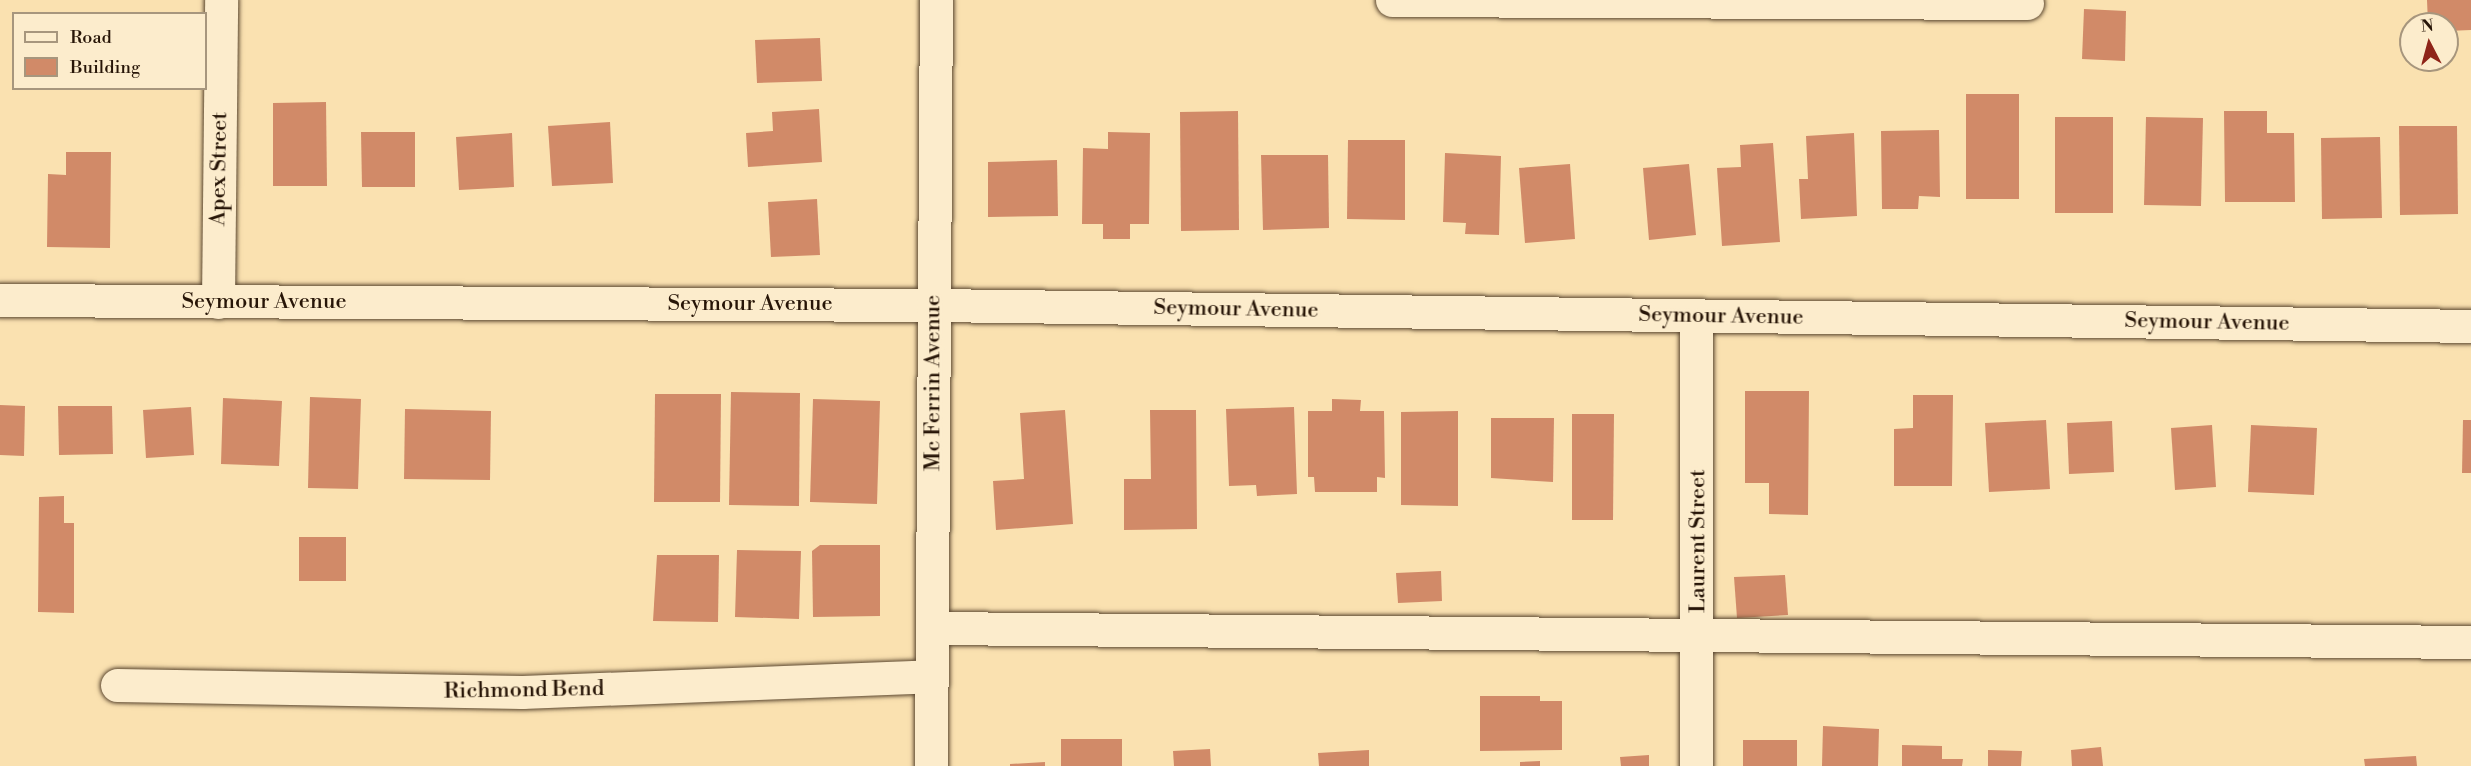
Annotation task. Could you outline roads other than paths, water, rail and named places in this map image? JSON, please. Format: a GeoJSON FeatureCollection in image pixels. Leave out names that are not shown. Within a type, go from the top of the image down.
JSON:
{"type":"FeatureCollection","features":[{"type":"Feature","properties":{"kind":"street","name":"Apex Street"},"geometry":{"type":"LineString","coordinates":[[218,302],[221,0]]}},
{"type":"Feature","properties":{"kind":"street","name":"Mc Ferrin Avenue"},"geometry":{"type":"LineString","coordinates":[[931,766],[936,0]]}},
{"type":"Feature","properties":{"kind":"street"},"geometry":{"type":"LineString","coordinates":[[1392,0],[2027,3]]}},
{"type":"Feature","properties":{"kind":"street","name":"Seymour Avenue"},"geometry":{"type":"LineString","coordinates":[[0,300],[933,305],[2471,326]]}},
{"type":"Feature","properties":{"kind":"street","name":"Laurent Street"},"geometry":{"type":"LineString","coordinates":[[1696,315],[1698,636],[1696,766]]}},
{"type":"Feature","properties":{"kind":"street"},"geometry":{"type":"LineString","coordinates":[[932,628],[2471,642]]}},
{"type":"Feature","properties":{"kind":"street","name":"Richmond Bend"},"geometry":{"type":"LineString","coordinates":[[117,685],[522,692],[932,676]]}}]}
